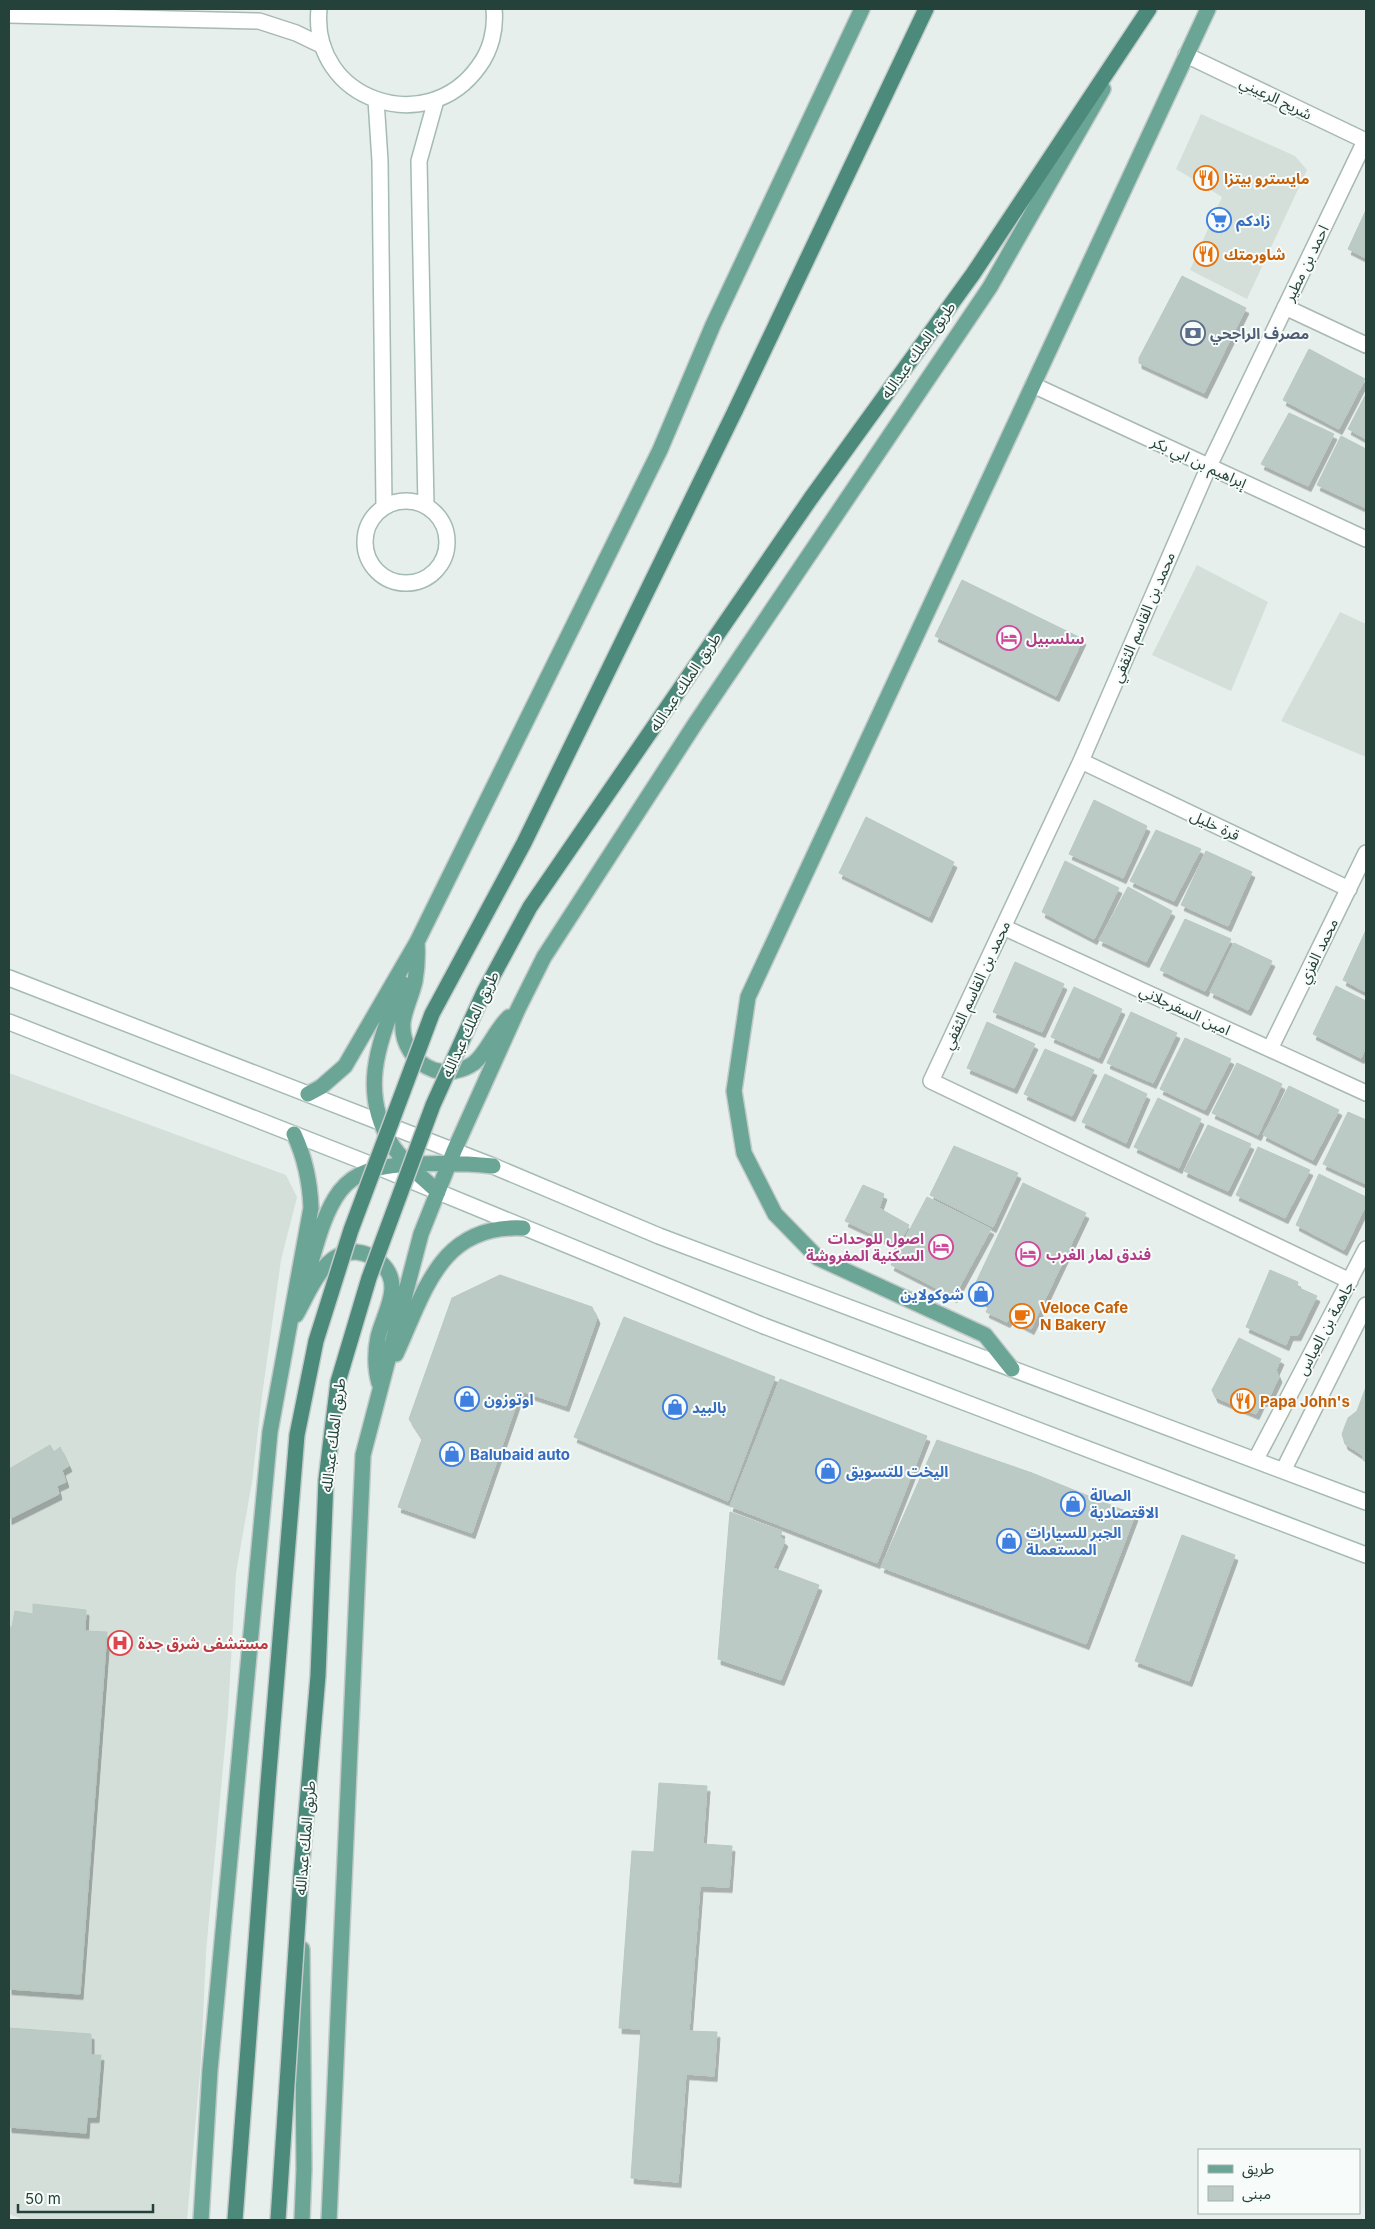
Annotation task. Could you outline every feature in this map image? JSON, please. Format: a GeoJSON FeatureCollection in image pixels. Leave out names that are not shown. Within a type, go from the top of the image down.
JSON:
{"type":"FeatureCollection","features":[{"type":"Feature","properties":{"kind":"highway"},"geometry":{"type":"LineString","coordinates":[[235,2220],[297,1435],[316,1341],[351,1230],[432,1014],[524,843],[735,411],[926,9]]}},
{"type":"Feature","properties":{"kind":"highway","name":"طريق الملك عبدالله"},"geometry":{"type":"LineString","coordinates":[[278,2220],[301,1874],[318,1676],[326,1480],[338,1382],[369,1278],[433,1105],[484,992],[530,907],[811,498],[973,274],[1149,10]]}},
{"type":"Feature","properties":{"kind":"main road"},"geometry":{"type":"LineString","coordinates":[[319,9],[319,31],[323,46],[338,73],[362,93],[376,100],[406,105],[436,100],[463,85],[483,61],[493,33],[494,9]]}},
{"type":"Feature","properties":{"kind":"main road"},"geometry":{"type":"LineString","coordinates":[[308,1094],[321,1087],[345,1066],[417,942],[660,450],[713,325],[862,9]]}},
{"type":"Feature","properties":{"kind":"main road"},"geometry":{"type":"LineString","coordinates":[[1012,1369],[985,1335],[818,1258],[776,1214],[744,1153],[734,1092],[748,997],[1208,9]]}},
{"type":"Feature","properties":{"kind":"main road"},"geometry":{"type":"LineString","coordinates":[[329,2220],[363,1455],[421,1234],[451,1158],[518,1009],[544,957],[695,724],[990,287],[1149,10]]}},
{"type":"Feature","properties":{"kind":"main road"},"geometry":{"type":"LineString","coordinates":[[9,15],[259,21],[296,33],[323,46]]}},
{"type":"Feature","properties":{"kind":"main road","name":"شريح الرعيني"},"geometry":{"type":"LineString","coordinates":[[1186,55],[1366,141]]}},
{"type":"Feature","properties":{"kind":"main road"},"geometry":{"type":"LineString","coordinates":[[376,100],[380,162],[384,506]]}},
{"type":"Feature","properties":{"kind":"main road"},"geometry":{"type":"LineString","coordinates":[[426,506],[419,161],[436,100]]}},
{"type":"Feature","properties":{"kind":"main road","name":"احمد بن مطير"},"geometry":{"type":"LineString","coordinates":[[1209,466],[1366,141]]}},
{"type":"Feature","properties":{"kind":"main road"},"geometry":{"type":"LineString","coordinates":[[1285,307],[1366,345]]}},
{"type":"Feature","properties":{"kind":"main road","name":"إبراهيم بن ابي بكر"},"geometry":{"type":"LineString","coordinates":[[1033,385],[1366,539]]}},
{"type":"Feature","properties":{"kind":"main road","name":"محمد بن القاسم الثقفي"},"geometry":{"type":"LineString","coordinates":[[1209,466],[1081,761],[931,1080],[1350,1281]]}},
{"type":"Feature","properties":{"kind":"main road"},"geometry":{"type":"LineString","coordinates":[[405,500],[426,506],[434,512],[446,530],[446,552],[436,571],[427,577],[407,583],[386,578],[377,572],[366,554],[364,543],[366,532],[373,518],[384,506],[405,500]]}},
{"type":"Feature","properties":{"kind":"main road","name":"قرة خليل"},"geometry":{"type":"LineString","coordinates":[[1081,761],[1349,889]]}},
{"type":"Feature","properties":{"kind":"main road","name":"محمد الفزي"},"geometry":{"type":"LineString","coordinates":[[1270,1049],[1366,853]]}},
{"type":"Feature","properties":{"kind":"main road","name":"امين السفرجلاني"},"geometry":{"type":"LineString","coordinates":[[1003,927],[1366,1093]]}},
{"type":"Feature","properties":{"kind":"main road"},"geometry":{"type":"LineString","coordinates":[[417,942],[415,982],[405,1012],[403,1033],[410,1052],[426,1066],[435,1070],[455,1071],[473,1063],[481,1057],[493,1036],[504,1022],[518,1009]]}},
{"type":"Feature","properties":{"kind":"main road"},"geometry":{"type":"LineString","coordinates":[[417,942],[379,1043],[374,1091],[381,1122],[393,1146],[438,1192]]}},
{"type":"Feature","properties":{"kind":"main road"},"geometry":{"type":"LineString","coordinates":[[9,978],[381,1122],[451,1158],[493,1166],[658,1236],[1284,1469],[1366,1502]]}},
{"type":"Feature","properties":{"kind":"main road"},"geometry":{"type":"LineString","coordinates":[[9,1022],[380,1168],[764,1326],[1366,1555]]}},
{"type":"Feature","properties":{"kind":"main road"},"geometry":{"type":"LineString","coordinates":[[201,2220],[210,2070],[270,1432],[310,1208],[308,1175],[294,1134]]}},
{"type":"Feature","properties":{"kind":"main road"},"geometry":{"type":"LineString","coordinates":[[289,1327],[333,1202],[341,1190],[359,1174],[380,1168],[451,1158]]}},
{"type":"Feature","properties":{"kind":"main road"},"geometry":{"type":"LineString","coordinates":[[380,1389],[434,1272],[448,1253],[468,1238],[481,1232],[502,1228],[523,1228]]}},
{"type":"Feature","properties":{"kind":"main road","name":"جاهمة بن العباس"},"geometry":{"type":"LineString","coordinates":[[1256,1459],[1366,1249]]}},
{"type":"Feature","properties":{"kind":"main road"},"geometry":{"type":"LineString","coordinates":[[289,1327],[323,1268],[329,1261],[344,1253],[352,1252],[368,1254],[376,1259],[389,1272],[393,1290],[378,1337],[376,1350],[376,1370],[380,1389]]}},
{"type":"Feature","properties":{"kind":"main road","name":"جاهمة بن العباس"},"geometry":{"type":"LineString","coordinates":[[1284,1469],[1366,1305]]}},
{"type":"Feature","properties":{"kind":"main road"},"geometry":{"type":"LineString","coordinates":[[301,1874],[304,2169],[302,2220]]}},
{"type":"Feature","properties":{"kind":"shaded area"},"geometry":{"type":"Polygon","coordinates":[[[1201,114],[1295,156],[1307,170],[1247,299],[1190,270],[1222,197],[1176,169],[1201,114]]]}},
{"type":"Feature","properties":{"kind":"shaded area"},"geometry":{"type":"Polygon","coordinates":[[[1197,565],[1268,602],[1231,691],[1152,655],[1197,565]]]}},
{"type":"Feature","properties":{"kind":"shaded area"},"geometry":{"type":"Polygon","coordinates":[[[1340,612],[1366,624],[1366,757],[1281,721],[1340,612]]]}},
{"type":"Feature","properties":{"kind":"shaded area","name":"مستشفى شرق جدة"},"geometry":{"type":"Polygon","coordinates":[[[9,1073],[286,1175],[297,1197],[281,1260],[252,1482],[236,1573],[228,1713],[206,1952],[201,2061],[187,2220],[24,2220],[9,2214],[9,1073]]]}},
{"type":"Feature","properties":{"kind":"building"},"geometry":{"type":"Polygon","coordinates":[[[1366,210],[1366,258],[1348,249],[1366,210]]]}},
{"type":"Feature","properties":{"kind":"building","name":"مصرف الراجحي"},"geometry":{"type":"Polygon","coordinates":[[[1182,276],[1246,308],[1204,393],[1139,363],[1139,358],[1182,276]]]}},
{"type":"Feature","properties":{"kind":"building"},"geometry":{"type":"Polygon","coordinates":[[[1309,349],[1365,379],[1339,429],[1283,400],[1309,349]]]}},
{"type":"Feature","properties":{"kind":"building"},"geometry":{"type":"Polygon","coordinates":[[[1366,394],[1366,439],[1348,429],[1366,394]]]}},
{"type":"Feature","properties":{"kind":"building"},"geometry":{"type":"Polygon","coordinates":[[[1289,413],[1334,434],[1308,486],[1261,464],[1289,413]]]}},
{"type":"Feature","properties":{"kind":"building"},"geometry":{"type":"Polygon","coordinates":[[[1341,436],[1366,449],[1366,508],[1317,485],[1341,436]]]}},
{"type":"Feature","properties":{"kind":"building","name":"سلسبيل"},"geometry":{"type":"Polygon","coordinates":[[[962,580],[1083,639],[1056,696],[935,636],[962,580]]]}},
{"type":"Feature","properties":{"kind":"building"},"geometry":{"type":"Polygon","coordinates":[[[1094,800],[1147,826],[1123,878],[1069,854],[1094,800]]]}},
{"type":"Feature","properties":{"kind":"building"},"geometry":{"type":"Polygon","coordinates":[[[866,817],[954,862],[929,917],[839,873],[866,817]]]}},
{"type":"Feature","properties":{"kind":"building"},"geometry":{"type":"Polygon","coordinates":[[[1156,830],[1201,849],[1174,901],[1130,881],[1156,830]]]}},
{"type":"Feature","properties":{"kind":"building"},"geometry":{"type":"Polygon","coordinates":[[[1206,851],[1252,872],[1228,926],[1181,905],[1206,851]]]}},
{"type":"Feature","properties":{"kind":"building"},"geometry":{"type":"Polygon","coordinates":[[[1065,861],[1119,888],[1094,939],[1042,912],[1065,861]]]}},
{"type":"Feature","properties":{"kind":"building"},"geometry":{"type":"Polygon","coordinates":[[[1128,887],[1172,911],[1146,962],[1099,940],[1128,887]]]}},
{"type":"Feature","properties":{"kind":"building"},"geometry":{"type":"Polygon","coordinates":[[[1185,919],[1231,939],[1205,991],[1160,970],[1185,919]]]}},
{"type":"Feature","properties":{"kind":"building"},"geometry":{"type":"Polygon","coordinates":[[[1366,930],[1366,992],[1343,980],[1366,930]]]}},
{"type":"Feature","properties":{"kind":"building"},"geometry":{"type":"Polygon","coordinates":[[[1234,943],[1272,961],[1248,1010],[1210,992],[1234,943]]]}},
{"type":"Feature","properties":{"kind":"building"},"geometry":{"type":"Polygon","coordinates":[[[1015,962],[1064,984],[1042,1032],[993,1012],[1015,962]]]}},
{"type":"Feature","properties":{"kind":"building"},"geometry":{"type":"Polygon","coordinates":[[[1336,986],[1366,1001],[1366,1047],[1361,1058],[1313,1034],[1336,986]]]}},
{"type":"Feature","properties":{"kind":"building"},"geometry":{"type":"Polygon","coordinates":[[[1074,987],[1122,1009],[1099,1058],[1051,1037],[1074,987]]]}},
{"type":"Feature","properties":{"kind":"building"},"geometry":{"type":"Polygon","coordinates":[[[1131,1012],[1177,1033],[1153,1083],[1107,1063],[1131,1012]]]}},
{"type":"Feature","properties":{"kind":"building"},"geometry":{"type":"Polygon","coordinates":[[[987,1022],[1035,1044],[1014,1088],[967,1068],[987,1022]]]}},
{"type":"Feature","properties":{"kind":"building"},"geometry":{"type":"Polygon","coordinates":[[[1185,1038],[1231,1059],[1205,1110],[1160,1089],[1185,1038]]]}},
{"type":"Feature","properties":{"kind":"building"},"geometry":{"type":"Polygon","coordinates":[[[1045,1049],[1094,1070],[1072,1116],[1024,1094],[1045,1049]]]}},
{"type":"Feature","properties":{"kind":"building"},"geometry":{"type":"Polygon","coordinates":[[[1237,1063],[1282,1084],[1258,1135],[1212,1113],[1237,1063]]]}},
{"type":"Feature","properties":{"kind":"building"},"geometry":{"type":"Polygon","coordinates":[[[1105,1074],[1147,1094],[1126,1143],[1082,1122],[1105,1074]]]}},
{"type":"Feature","properties":{"kind":"building"},"geometry":{"type":"Polygon","coordinates":[[[1289,1086],[1339,1110],[1313,1160],[1263,1135],[1289,1086]]]}},
{"type":"Feature","properties":{"kind":"building"},"geometry":{"type":"Polygon","coordinates":[[[1158,1098],[1201,1119],[1179,1168],[1134,1147],[1158,1098]]]}},
{"type":"Feature","properties":{"kind":"building"},"geometry":{"type":"Polygon","coordinates":[[[1348,1112],[1366,1120],[1366,1184],[1323,1164],[1348,1112]]]}},
{"type":"Feature","properties":{"kind":"building"},"geometry":{"type":"Polygon","coordinates":[[[1208,1125],[1251,1144],[1228,1191],[1184,1171],[1208,1125]]]}},
{"type":"Feature","properties":{"kind":"building"},"geometry":{"type":"Polygon","coordinates":[[[954,1146],[1018,1173],[993,1227],[930,1195],[954,1146]]]}},
{"type":"Feature","properties":{"kind":"building"},"geometry":{"type":"Polygon","coordinates":[[[1258,1147],[1310,1170],[1285,1218],[1236,1195],[1258,1147]]]}},
{"type":"Feature","properties":{"kind":"building"},"geometry":{"type":"Polygon","coordinates":[[[1319,1174],[1366,1197],[1366,1205],[1344,1250],[1296,1225],[1319,1174]]]}},
{"type":"Feature","properties":{"kind":"building","name":"فندق لمار الغرب"},"geometry":{"type":"Polygon","coordinates":[[[1023,1183],[1086,1213],[1031,1329],[1010,1318],[1007,1322],[986,1312],[990,1304],[970,1295],[1023,1183]]]}},
{"type":"Feature","properties":{"kind":"building"},"geometry":{"type":"Polygon","coordinates":[[[863,1185],[884,1194],[879,1208],[909,1225],[898,1246],[845,1221],[863,1185]]]}},
{"type":"Feature","properties":{"kind":"building","name":"اصول للوحدات السكنية المفروشة"},"geometry":{"type":"Polygon","coordinates":[[[927,1197],[991,1229],[954,1297],[891,1265],[927,1197]]]}},
{"type":"Feature","properties":{"kind":"building"},"geometry":{"type":"Polygon","coordinates":[[[1270,1270],[1298,1282],[1297,1287],[1317,1296],[1298,1335],[1290,1335],[1286,1345],[1246,1327],[1270,1270]]]}},
{"type":"Feature","properties":{"kind":"building","name":"اوتوزون"},"geometry":{"type":"Polygon","coordinates":[[[500,1275],[592,1307],[597,1318],[566,1406],[521,1391],[472,1533],[398,1507],[422,1439],[409,1419],[452,1298],[500,1275]]]}},
{"type":"Feature","properties":{"kind":"building","name":"بالبيد"},"geometry":{"type":"Polygon","coordinates":[[[624,1317],[775,1377],[728,1501],[574,1437],[624,1317]]]}},
{"type":"Feature","properties":{"kind":"building"},"geometry":{"type":"Polygon","coordinates":[[[1239,1338],[1281,1359],[1276,1370],[1279,1377],[1268,1400],[1262,1401],[1256,1414],[1215,1397],[1212,1390],[1239,1338]]]}},
{"type":"Feature","properties":{"kind":"building","name":"اليخت للتسويق"},"geometry":{"type":"Polygon","coordinates":[[[780,1379],[927,1436],[877,1563],[730,1506],[780,1379]]]}},
{"type":"Feature","properties":{"kind":"building"},"geometry":{"type":"Polygon","coordinates":[[[1366,1387],[1366,1461],[1364,1461],[1362,1455],[1345,1444],[1342,1434],[1348,1418],[1357,1411],[1366,1387]]]}},
{"type":"Feature","properties":{"kind":"building","name":"الجبر للسيارات المستعملة"},"geometry":{"type":"Polygon","coordinates":[[[937,1440],[1032,1473],[1135,1515],[1086,1644],[881,1567],[937,1440]]]}},
{"type":"Feature","properties":{"kind":"building"},"geometry":{"type":"Polygon","coordinates":[[[50,1445],[54,1452],[60,1447],[69,1466],[62,1470],[66,1482],[57,1486],[59,1494],[9,1519],[9,1469],[50,1445]]]}},
{"type":"Feature","properties":{"kind":"building"},"geometry":{"type":"Polygon","coordinates":[[[730,1512],[782,1531],[780,1537],[785,1541],[773,1568],[819,1585],[781,1680],[718,1659],[730,1512]]]}},
{"type":"Feature","properties":{"kind":"building"},"geometry":{"type":"Polygon","coordinates":[[[1182,1535],[1235,1555],[1189,1681],[1135,1661],[1182,1535]]]}},
{"type":"Feature","properties":{"kind":"building"},"geometry":{"type":"Polygon","coordinates":[[[33,1604],[86,1610],[85,1631],[107,1632],[80,1994],[9,1989],[9,1627],[12,1627],[15,1611],[33,1614],[33,1604]]]}},
{"type":"Feature","properties":{"kind":"building"},"geometry":{"type":"Polygon","coordinates":[[[659,1783],[707,1786],[703,1844],[732,1846],[729,1887],[700,1886],[689,2031],[717,2032],[714,2076],[686,2074],[678,2182],[631,2178],[641,2029],[619,2028],[632,1851],[654,1852],[659,1783]]]}},
{"type":"Feature","properties":{"kind":"building"},"geometry":{"type":"Polygon","coordinates":[[[9,2028],[91,2034],[91,2055],[101,2055],[96,2117],[87,2117],[86,2133],[9,2127],[9,2028]]]}},
{"type":"Feature","properties":{"kind":"place","name":"مايسترو بيتزا"},"geometry":{"type":"Point","coordinates":[1206,178]}},
{"type":"Feature","properties":{"kind":"place","name":"زادكم"},"geometry":{"type":"Point","coordinates":[1219,220]}},
{"type":"Feature","properties":{"kind":"place","name":"شاورمتك"},"geometry":{"type":"Point","coordinates":[1206,254]}},
{"type":"Feature","properties":{"kind":"place","name":"مصرف الراجحي"},"geometry":{"type":"Point","coordinates":[1193,333]}},
{"type":"Feature","properties":{"kind":"place","name":"سلسبيل"},"geometry":{"type":"Point","coordinates":[1009,638]}},
{"type":"Feature","properties":{"kind":"place","name":"اصول للوحدات السكنية المفروشة"},"geometry":{"type":"Point","coordinates":[941,1247]}},
{"type":"Feature","properties":{"kind":"place","name":"فندق لمار الغرب"},"geometry":{"type":"Point","coordinates":[1028,1254]}},
{"type":"Feature","properties":{"kind":"place","name":"شوكولاين"},"geometry":{"type":"Point","coordinates":[981,1294]}},
{"type":"Feature","properties":{"kind":"place","name":"Veloce Cafe N Bakery"},"geometry":{"type":"Point","coordinates":[1022,1316]}},
{"type":"Feature","properties":{"kind":"place","name":"اوتوزون"},"geometry":{"type":"Point","coordinates":[467,1399]}},
{"type":"Feature","properties":{"kind":"place","name":"Papa John's"},"geometry":{"type":"Point","coordinates":[1243,1401]}},
{"type":"Feature","properties":{"kind":"place","name":"بالبيد"},"geometry":{"type":"Point","coordinates":[675,1407]}},
{"type":"Feature","properties":{"kind":"place","name":"Balubaid auto"},"geometry":{"type":"Point","coordinates":[452,1454]}},
{"type":"Feature","properties":{"kind":"place","name":"اليخت للتسويق"},"geometry":{"type":"Point","coordinates":[828,1471]}},
{"type":"Feature","properties":{"kind":"place","name":"الصالة الاقتصادية"},"geometry":{"type":"Point","coordinates":[1073,1504]}},
{"type":"Feature","properties":{"kind":"place","name":"الجبر للسيارات المستعملة"},"geometry":{"type":"Point","coordinates":[1009,1541]}},
{"type":"Feature","properties":{"kind":"place","name":"مستشفى شرق جدة"},"geometry":{"type":"Point","coordinates":[120,1643]}}]}
